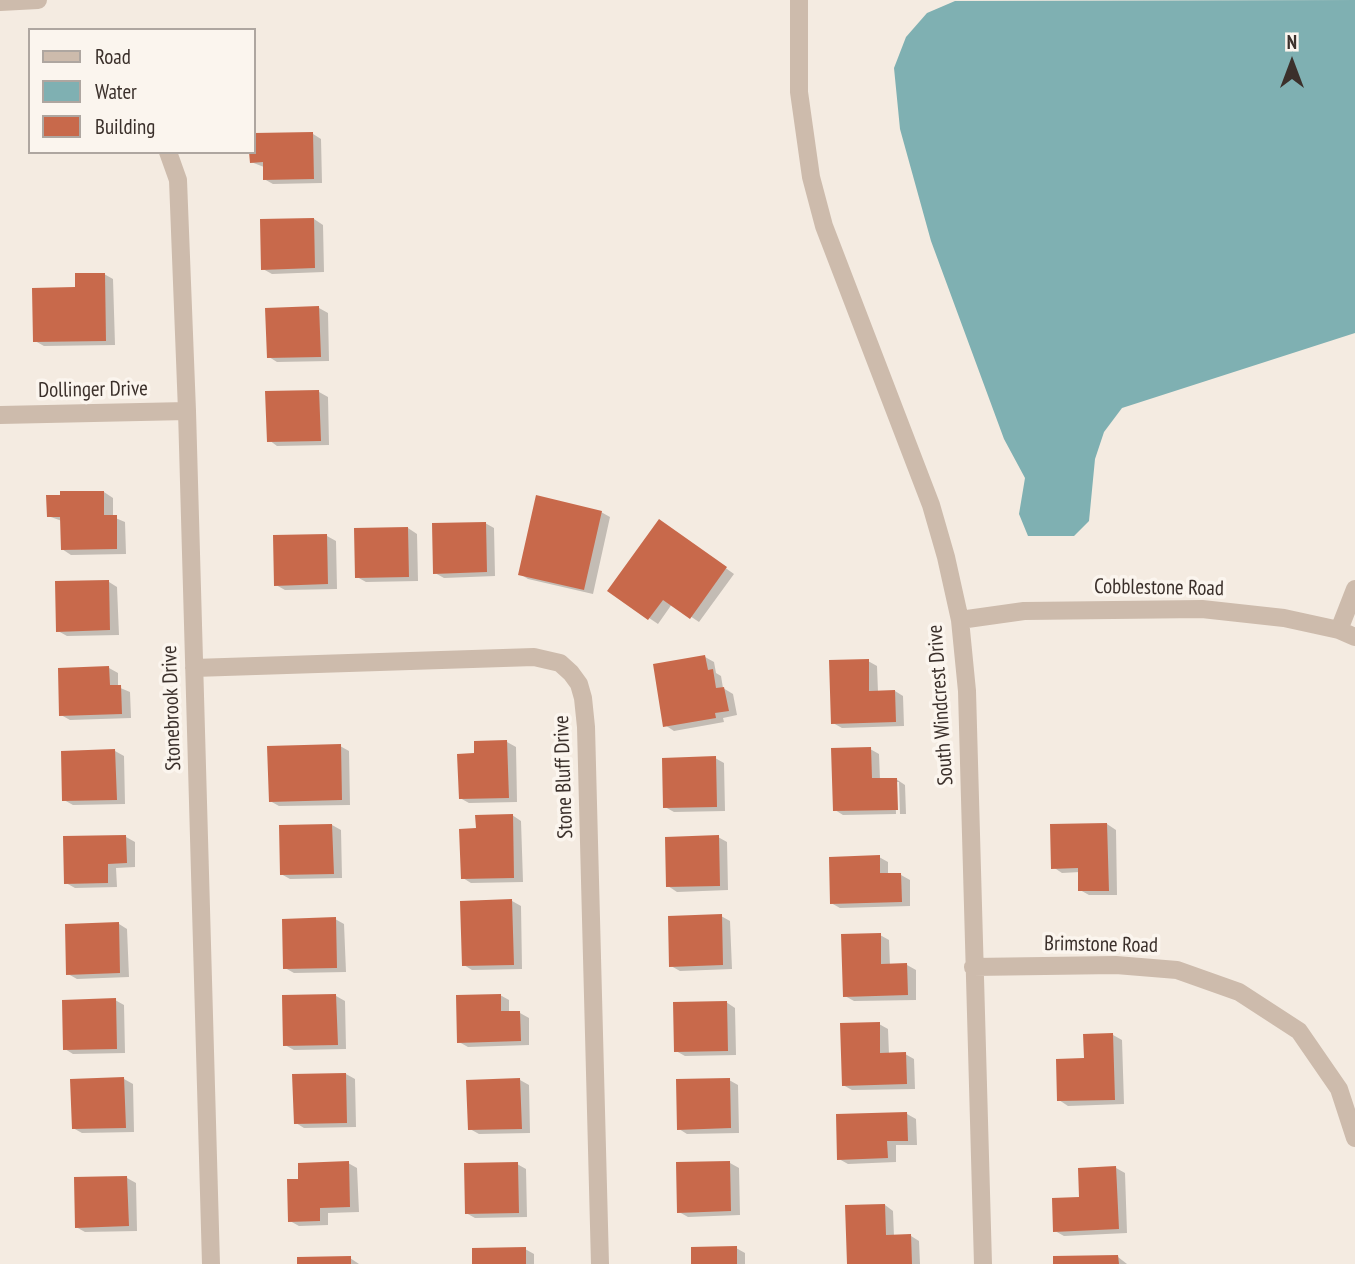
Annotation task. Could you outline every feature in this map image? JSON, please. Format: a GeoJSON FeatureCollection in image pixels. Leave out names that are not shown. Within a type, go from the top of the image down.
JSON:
{"type":"FeatureCollection","features":[{"type":"Feature","properties":{"kind":"street"},"geometry":{"type":"LineString","coordinates":[[0,2],[38,0]]}},
{"type":"Feature","properties":{"kind":"street","name":"South Windcrest Drive"},"geometry":{"type":"LineString","coordinates":[[799,0],[799,92],[811,177],[824,226],[930,505],[946,557],[960,620],[967,691],[983,1264]]}},
{"type":"Feature","properties":{"kind":"street","name":"Stonebrook Drive"},"geometry":{"type":"LineString","coordinates":[[169,154],[178,180],[187,411],[211,1264]]}},
{"type":"Feature","properties":{"kind":"street","name":"Dollinger Drive"},"geometry":{"type":"LineString","coordinates":[[0,415],[187,411]]}},
{"type":"Feature","properties":{"kind":"street"},"geometry":{"type":"LineString","coordinates":[[1347,633],[1355,589]]}},
{"type":"Feature","properties":{"kind":"street","name":"Cobblestone Road"},"geometry":{"type":"LineString","coordinates":[[960,620],[1024,611],[1202,609],[1284,618],[1347,633]]}},
{"type":"Feature","properties":{"kind":"street","name":"Stone Bluff Drive"},"geometry":{"type":"LineString","coordinates":[[194,668],[534,657],[560,663],[579,684],[586,727],[600,1264]]}},
{"type":"Feature","properties":{"kind":"street","name":"Brimstone Road"},"geometry":{"type":"LineString","coordinates":[[974,967],[1116,965],[1177,970],[1238,992],[1299,1031],[1339,1089],[1355,1138]]}},
{"type":"Feature","properties":{"kind":"water"},"geometry":{"type":"Polygon","coordinates":[[[1355,0],[1355,333],[1122,408],[1104,432],[1095,459],[1089,521],[1074,536],[1028,536],[1019,514],[1025,478],[1004,439],[931,241],[900,129],[894,68],[906,37],[927,13],[955,1],[1355,0]]]}},
{"type":"Feature","properties":{"kind":"building"},"geometry":{"type":"Polygon","coordinates":[[[313,132],[314,179],[263,180],[263,162],[250,163],[249,154],[256,154],[256,133],[313,132]]]}},
{"type":"Feature","properties":{"kind":"building"},"geometry":{"type":"Polygon","coordinates":[[[314,218],[315,268],[261,270],[260,219],[314,218]]]}},
{"type":"Feature","properties":{"kind":"building"},"geometry":{"type":"Polygon","coordinates":[[[75,273],[105,273],[106,341],[33,342],[32,288],[75,287],[75,273]]]}},
{"type":"Feature","properties":{"kind":"building"},"geometry":{"type":"Polygon","coordinates":[[[319,306],[321,357],[267,358],[265,308],[319,306]]]}},
{"type":"Feature","properties":{"kind":"building"},"geometry":{"type":"Polygon","coordinates":[[[319,390],[321,441],[267,442],[265,391],[319,390]]]}},
{"type":"Feature","properties":{"kind":"building"},"geometry":{"type":"Polygon","coordinates":[[[60,491],[104,491],[104,515],[117,515],[117,549],[61,550],[60,517],[47,517],[46,495],[60,495],[60,491]]]}},
{"type":"Feature","properties":{"kind":"building"},"geometry":{"type":"Polygon","coordinates":[[[536,495],[602,511],[584,590],[518,575],[536,495]]]}},
{"type":"Feature","properties":{"kind":"building"},"geometry":{"type":"Polygon","coordinates":[[[659,519],[727,567],[690,619],[663,600],[648,620],[607,591],[659,519]]]}},
{"type":"Feature","properties":{"kind":"building"},"geometry":{"type":"Polygon","coordinates":[[[486,522],[487,572],[433,574],[432,523],[486,522]]]}},
{"type":"Feature","properties":{"kind":"building"},"geometry":{"type":"Polygon","coordinates":[[[408,527],[409,577],[355,578],[354,528],[408,527]]]}},
{"type":"Feature","properties":{"kind":"building"},"geometry":{"type":"Polygon","coordinates":[[[327,534],[328,584],[274,586],[273,535],[327,534]]]}},
{"type":"Feature","properties":{"kind":"building"},"geometry":{"type":"Polygon","coordinates":[[[109,580],[110,630],[56,632],[55,581],[109,580]]]}},
{"type":"Feature","properties":{"kind":"building"},"geometry":{"type":"Polygon","coordinates":[[[705,655],[708,670],[713,669],[716,688],[724,687],[729,711],[715,713],[716,718],[663,727],[653,664],[705,655]]]}},
{"type":"Feature","properties":{"kind":"building"},"geometry":{"type":"Polygon","coordinates":[[[869,659],[869,691],[895,690],[896,722],[831,724],[829,660],[869,659]]]}},
{"type":"Feature","properties":{"kind":"building"},"geometry":{"type":"Polygon","coordinates":[[[109,666],[110,685],[121,685],[122,714],[59,716],[58,668],[109,666]]]}},
{"type":"Feature","properties":{"kind":"building"},"geometry":{"type":"Polygon","coordinates":[[[507,740],[509,798],[459,799],[457,754],[474,753],[474,741],[507,740]]]}},
{"type":"Feature","properties":{"kind":"building"},"geometry":{"type":"Polygon","coordinates":[[[341,744],[342,800],[269,802],[267,746],[341,744]]]}},
{"type":"Feature","properties":{"kind":"building"},"geometry":{"type":"Polygon","coordinates":[[[871,747],[872,778],[897,778],[898,810],[833,811],[831,748],[871,747]]]}},
{"type":"Feature","properties":{"kind":"building"},"geometry":{"type":"Polygon","coordinates":[[[115,749],[117,800],[62,801],[61,751],[115,749]]]}},
{"type":"Feature","properties":{"kind":"building"},"geometry":{"type":"Polygon","coordinates":[[[716,756],[717,807],[663,808],[662,758],[716,756]]]}},
{"type":"Feature","properties":{"kind":"building"},"geometry":{"type":"Polygon","coordinates":[[[513,814],[514,878],[461,879],[459,829],[476,828],[475,815],[513,814]]]}},
{"type":"Feature","properties":{"kind":"building"},"geometry":{"type":"Polygon","coordinates":[[[1107,823],[1109,891],[1078,891],[1078,868],[1051,869],[1050,824],[1107,823]]]}},
{"type":"Feature","properties":{"kind":"building"},"geometry":{"type":"Polygon","coordinates":[[[332,824],[334,874],[280,875],[279,825],[332,824]]]}},
{"type":"Feature","properties":{"kind":"building"},"geometry":{"type":"Polygon","coordinates":[[[126,835],[127,863],[108,864],[108,883],[64,884],[63,836],[126,835]]]}},
{"type":"Feature","properties":{"kind":"building"},"geometry":{"type":"Polygon","coordinates":[[[719,835],[720,886],[666,887],[665,837],[719,835]]]}},
{"type":"Feature","properties":{"kind":"building"},"geometry":{"type":"Polygon","coordinates":[[[880,855],[880,873],[901,873],[902,902],[830,904],[829,857],[880,855]]]}},
{"type":"Feature","properties":{"kind":"building"},"geometry":{"type":"Polygon","coordinates":[[[512,899],[514,965],[462,966],[460,901],[512,899]]]}},
{"type":"Feature","properties":{"kind":"building"},"geometry":{"type":"Polygon","coordinates":[[[722,914],[723,965],[669,967],[668,916],[722,914]]]}},
{"type":"Feature","properties":{"kind":"building"},"geometry":{"type":"Polygon","coordinates":[[[336,917],[337,968],[283,969],[282,919],[336,917]]]}},
{"type":"Feature","properties":{"kind":"building"},"geometry":{"type":"Polygon","coordinates":[[[119,922],[120,973],[66,975],[65,924],[119,922]]]}},
{"type":"Feature","properties":{"kind":"building"},"geometry":{"type":"Polygon","coordinates":[[[881,933],[881,964],[907,963],[908,995],[843,997],[841,934],[881,933]]]}},
{"type":"Feature","properties":{"kind":"building"},"geometry":{"type":"Polygon","coordinates":[[[336,994],[338,1045],[283,1046],[282,995],[336,994]]]}},
{"type":"Feature","properties":{"kind":"building"},"geometry":{"type":"Polygon","coordinates":[[[501,994],[501,1011],[520,1011],[521,1041],[457,1043],[456,995],[501,994]]]}},
{"type":"Feature","properties":{"kind":"building"},"geometry":{"type":"Polygon","coordinates":[[[116,998],[117,1049],[63,1050],[62,1000],[116,998]]]}},
{"type":"Feature","properties":{"kind":"building"},"geometry":{"type":"Polygon","coordinates":[[[727,1001],[728,1051],[674,1052],[673,1002],[727,1001]]]}},
{"type":"Feature","properties":{"kind":"building"},"geometry":{"type":"Polygon","coordinates":[[[880,1022],[880,1053],[906,1052],[907,1084],[842,1086],[840,1023],[880,1022]]]}},
{"type":"Feature","properties":{"kind":"building"},"geometry":{"type":"Polygon","coordinates":[[[1113,1033],[1115,1100],[1057,1101],[1056,1059],[1084,1058],[1083,1034],[1113,1033]]]}},
{"type":"Feature","properties":{"kind":"building"},"geometry":{"type":"Polygon","coordinates":[[[346,1073],[347,1123],[294,1124],[292,1074],[346,1073]]]}},
{"type":"Feature","properties":{"kind":"building"},"geometry":{"type":"Polygon","coordinates":[[[124,1077],[126,1128],[72,1129],[70,1079],[124,1077]]]}},
{"type":"Feature","properties":{"kind":"building"},"geometry":{"type":"Polygon","coordinates":[[[520,1078],[522,1129],[468,1130],[466,1080],[520,1078]]]}},
{"type":"Feature","properties":{"kind":"building"},"geometry":{"type":"Polygon","coordinates":[[[730,1078],[731,1128],[677,1130],[676,1079],[730,1078]]]}},
{"type":"Feature","properties":{"kind":"building"},"geometry":{"type":"Polygon","coordinates":[[[907,1112],[908,1141],[887,1141],[888,1158],[837,1160],[836,1114],[907,1112]]]}},
{"type":"Feature","properties":{"kind":"building"},"geometry":{"type":"Polygon","coordinates":[[[349,1161],[350,1207],[320,1208],[320,1221],[288,1222],[287,1179],[298,1179],[298,1163],[349,1161]]]}},
{"type":"Feature","properties":{"kind":"building"},"geometry":{"type":"Polygon","coordinates":[[[730,1161],[731,1211],[677,1213],[676,1162],[730,1161]]]}},
{"type":"Feature","properties":{"kind":"building"},"geometry":{"type":"Polygon","coordinates":[[[518,1162],[519,1213],[465,1214],[464,1163],[518,1162]]]}},
{"type":"Feature","properties":{"kind":"building"},"geometry":{"type":"Polygon","coordinates":[[[1116,1166],[1119,1229],[1053,1232],[1052,1198],[1079,1197],[1078,1168],[1116,1166]]]}},
{"type":"Feature","properties":{"kind":"building"},"geometry":{"type":"Polygon","coordinates":[[[127,1176],[129,1226],[75,1228],[74,1177],[127,1176]]]}},
{"type":"Feature","properties":{"kind":"building"},"geometry":{"type":"Polygon","coordinates":[[[885,1204],[886,1235],[911,1234],[912,1264],[847,1264],[845,1205],[885,1204]]]}},
{"type":"Feature","properties":{"kind":"building"},"geometry":{"type":"Polygon","coordinates":[[[737,1246],[737,1264],[691,1264],[691,1247],[737,1246]]]}},
{"type":"Feature","properties":{"kind":"building"},"geometry":{"type":"Polygon","coordinates":[[[526,1247],[526,1264],[472,1264],[472,1248],[526,1247]]]}},
{"type":"Feature","properties":{"kind":"building"},"geometry":{"type":"Polygon","coordinates":[[[1118,1255],[1119,1264],[1053,1264],[1053,1256],[1118,1255]]]}},
{"type":"Feature","properties":{"kind":"building"},"geometry":{"type":"Polygon","coordinates":[[[351,1256],[351,1264],[297,1264],[297,1257],[351,1256]]]}}]}
